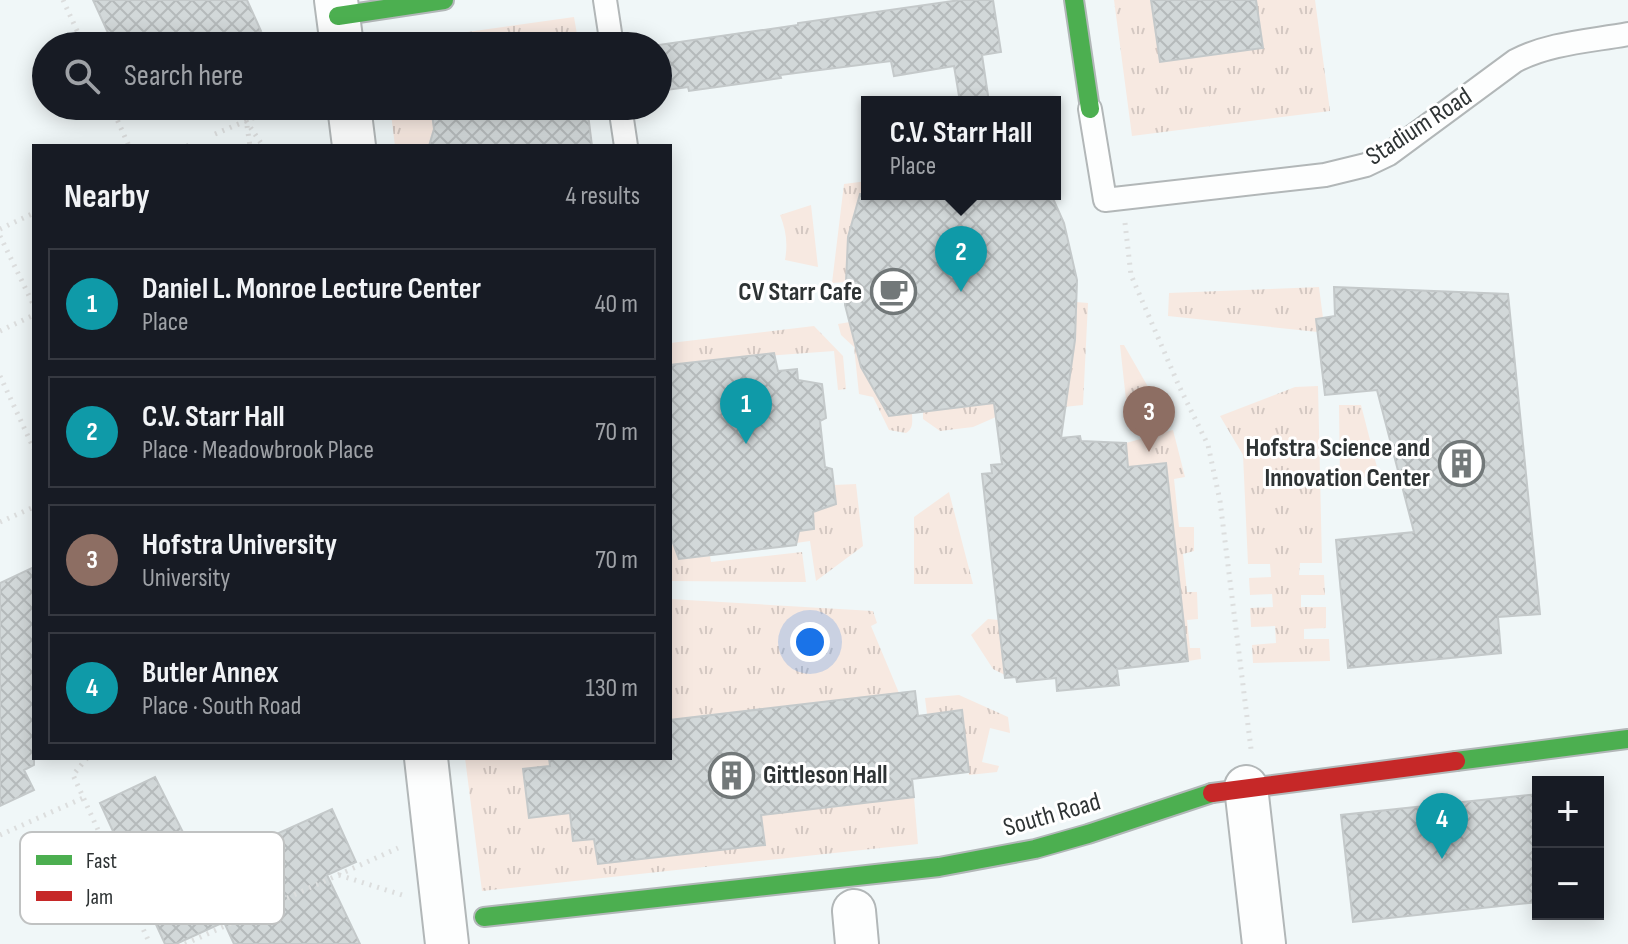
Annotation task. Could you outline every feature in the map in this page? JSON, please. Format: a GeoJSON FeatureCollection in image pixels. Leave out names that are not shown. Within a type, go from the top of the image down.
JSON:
{"type":"FeatureCollection","features":[{"type":"Feature","properties":{"kind":"street"},"geometry":{"type":"LineString","coordinates":[[339,21],[444,0]]}},
{"type":"Feature","properties":{"kind":"street"},"geometry":{"type":"LineString","coordinates":[[1074,0],[1090,109]]}},
{"type":"Feature","properties":{"kind":"street"},"geometry":{"type":"LineString","coordinates":[[351,120],[354,144]]}},
{"type":"Feature","properties":{"kind":"street","name":"South Road"},"geometry":{"type":"LineString","coordinates":[[459,928],[955,865],[1018,854],[1211,793],[1628,739]]}},
{"type":"Feature","properties":{"kind":"street"},"geometry":{"type":"LineString","coordinates":[[426,760],[459,928]]}},
{"type":"Feature","properties":{"kind":"street"},"geometry":{"type":"LineString","coordinates":[[1250,787],[1264,944]]}},
{"type":"Feature","properties":{"kind":"lane"},"geometry":{"type":"LineString","coordinates":[[605,0],[610,32]]}},
{"type":"Feature","properties":{"kind":"lane","name":"Stadium Road"},"geometry":{"type":"LineString","coordinates":[[1114,200],[1325,175],[1366,165],[1410,141],[1515,61],[1530,53],[1628,34]]}},
{"type":"Feature","properties":{"kind":"lane"},"geometry":{"type":"LineString","coordinates":[[1090,109],[1114,200]]}},
{"type":"Feature","properties":{"kind":"lane"},"geometry":{"type":"LineString","coordinates":[[622,120],[626,144]]}},
{"type":"Feature","properties":{"kind":"path"},"geometry":{"type":"LineString","coordinates":[[63,0],[78,32]]}},
{"type":"Feature","properties":{"kind":"path"},"geometry":{"type":"LineString","coordinates":[[117,120],[128,144]]}},
{"type":"Feature","properties":{"kind":"path"},"geometry":{"type":"LineString","coordinates":[[215,134],[246,121]]}},
{"type":"Feature","properties":{"kind":"path"},"geometry":{"type":"LineString","coordinates":[[246,121],[250,144]]}},
{"type":"Feature","properties":{"kind":"path"},"geometry":{"type":"LineString","coordinates":[[246,121],[262,144]]}},
{"type":"Feature","properties":{"kind":"path"},"geometry":{"type":"LineString","coordinates":[[1114,200],[1131,275],[1208,445],[1220,501],[1250,787]]}},
{"type":"Feature","properties":{"kind":"path"},"geometry":{"type":"LineString","coordinates":[[0,229],[32,214]]}},
{"type":"Feature","properties":{"kind":"path"},"geometry":{"type":"LineString","coordinates":[[0,236],[32,302]]}},
{"type":"Feature","properties":{"kind":"path"},"geometry":{"type":"LineString","coordinates":[[0,331],[32,316]]}},
{"type":"Feature","properties":{"kind":"path"},"geometry":{"type":"LineString","coordinates":[[0,376],[32,445]]}},
{"type":"Feature","properties":{"kind":"path"},"geometry":{"type":"LineString","coordinates":[[0,522],[32,508]]}},
{"type":"Feature","properties":{"kind":"path"},"geometry":{"type":"LineString","coordinates":[[85,760],[73,775],[99,832]]}},
{"type":"Feature","properties":{"kind":"path"},"geometry":{"type":"LineString","coordinates":[[0,835],[83,798]]}},
{"type":"Feature","properties":{"kind":"path"},"geometry":{"type":"LineString","coordinates":[[284,899],[398,848]]}},
{"type":"Feature","properties":{"kind":"path"},"geometry":{"type":"LineString","coordinates":[[338,875],[404,895]]}},
{"type":"Feature","properties":{"kind":"path"},"geometry":{"type":"LineString","coordinates":[[141,924],[150,944]]}},
{"type":"Feature","properties":{"kind":"path"},"geometry":{"type":"LineString","coordinates":[[185,944],[229,924]]}},
{"type":"Feature","properties":{"kind":"green space"},"geometry":{"type":"Polygon","coordinates":[[[1114,0],[1315,0],[1330,111],[1132,136],[1114,0]]]}},
{"type":"Feature","properties":{"kind":"green space"},"geometry":{"type":"Polygon","coordinates":[[[574,17],[577,32],[467,32],[574,17]]]}},
{"type":"Feature","properties":{"kind":"green space"},"geometry":{"type":"Polygon","coordinates":[[[392,120],[433,120],[430,144],[395,144],[392,120]]]}},
{"type":"Feature","properties":{"kind":"green space"},"geometry":{"type":"Polygon","coordinates":[[[861,182],[861,192],[848,237],[846,282],[832,283],[844,184],[861,182]]]}},
{"type":"Feature","properties":{"kind":"green space"},"geometry":{"type":"Polygon","coordinates":[[[811,205],[818,267],[785,260],[786,237],[780,215],[811,205]]]}},
{"type":"Feature","properties":{"kind":"green space"},"geometry":{"type":"Polygon","coordinates":[[[1319,287],[1323,318],[1318,332],[1168,316],[1169,293],[1319,287]]]}},
{"type":"Feature","properties":{"kind":"green space"},"geometry":{"type":"Polygon","coordinates":[[[1076,302],[1088,303],[1083,405],[1034,410],[1076,302]]]}},
{"type":"Feature","properties":{"kind":"green space"},"geometry":{"type":"Polygon","coordinates":[[[850,322],[912,413],[911,427],[906,433],[889,430],[873,397],[859,394],[854,347],[841,335],[838,324],[850,322]]]}},
{"type":"Feature","properties":{"kind":"green space"},"geometry":{"type":"Polygon","coordinates":[[[814,326],[843,356],[846,389],[838,390],[834,351],[698,361],[690,370],[688,363],[672,365],[672,343],[814,326]]]}},
{"type":"Feature","properties":{"kind":"green space"},"geometry":{"type":"Polygon","coordinates":[[[1120,345],[1124,345],[1151,392],[1127,409],[1120,345]]]}},
{"type":"Feature","properties":{"kind":"green space"},"geometry":{"type":"Polygon","coordinates":[[[1318,386],[1322,563],[1300,563],[1299,575],[1324,575],[1325,595],[1301,595],[1301,607],[1326,607],[1326,628],[1304,629],[1304,639],[1329,639],[1330,661],[1253,663],[1252,645],[1276,643],[1275,626],[1251,627],[1250,608],[1273,607],[1272,594],[1250,595],[1249,578],[1271,577],[1270,564],[1248,564],[1243,455],[1220,416],[1295,387],[1318,386]]]}},
{"type":"Feature","properties":{"kind":"green space"},"geometry":{"type":"Polygon","coordinates":[[[994,403],[996,417],[973,427],[940,431],[923,419],[923,412],[994,403]]]}},
{"type":"Feature","properties":{"kind":"green space"},"geometry":{"type":"Polygon","coordinates":[[[1339,405],[1361,405],[1379,475],[1340,481],[1339,405]]]}},
{"type":"Feature","properties":{"kind":"green space"},"geometry":{"type":"Polygon","coordinates":[[[1173,430],[1185,477],[1174,479],[1179,527],[1194,527],[1194,551],[1183,554],[1187,592],[1197,592],[1198,619],[1187,620],[1190,648],[1200,648],[1201,659],[1188,661],[1166,464],[1128,467],[1126,443],[1173,430]]]}},
{"type":"Feature","properties":{"kind":"green space"},"geometry":{"type":"Polygon","coordinates":[[[856,484],[863,546],[816,581],[810,541],[796,543],[798,531],[814,529],[813,512],[836,504],[834,485],[856,484]]]}},
{"type":"Feature","properties":{"kind":"green space"},"geometry":{"type":"Polygon","coordinates":[[[949,492],[973,584],[914,584],[914,517],[949,492]]]}},
{"type":"Feature","properties":{"kind":"green space"},"geometry":{"type":"Polygon","coordinates":[[[672,545],[679,559],[710,556],[711,562],[802,552],[806,582],[672,581],[672,545]]]}},
{"type":"Feature","properties":{"kind":"green space"},"geometry":{"type":"Polygon","coordinates":[[[672,599],[873,611],[877,623],[871,626],[899,693],[672,720],[672,599]]]}},
{"type":"Feature","properties":{"kind":"green space"},"geometry":{"type":"Polygon","coordinates":[[[988,619],[999,620],[1005,675],[993,669],[971,635],[988,619]]]}},
{"type":"Feature","properties":{"kind":"green space"},"geometry":{"type":"Polygon","coordinates":[[[959,695],[1008,717],[1010,733],[990,728],[982,762],[999,766],[997,772],[969,775],[962,711],[927,714],[925,698],[959,695]]]}},
{"type":"Feature","properties":{"kind":"green space"},"geometry":{"type":"Polygon","coordinates":[[[465,760],[549,760],[550,769],[569,810],[573,841],[594,839],[598,864],[764,845],[761,815],[914,797],[918,844],[482,891],[465,760]]]}},
{"type":"Feature","properties":{"kind":"building"},"geometry":{"type":"Polygon","coordinates":[[[93,0],[247,0],[261,31],[259,32],[108,32],[93,0]]]}},
{"type":"Feature","properties":{"kind":"building"},"geometry":{"type":"Polygon","coordinates":[[[960,0],[993,0],[1001,52],[982,55],[988,96],[959,96],[954,66],[894,76],[891,61],[780,75],[781,78],[689,91],[688,87],[672,89],[672,43],[960,0]]]}},
{"type":"Feature","properties":{"kind":"building"},"geometry":{"type":"Polygon","coordinates":[[[1151,0],[1256,0],[1263,48],[1160,62],[1151,0]]]}},
{"type":"Feature","properties":{"kind":"building"},"geometry":{"type":"Polygon","coordinates":[[[433,120],[589,120],[592,144],[430,144],[433,120]]]}},
{"type":"Feature","properties":{"kind":"building"},"geometry":{"type":"Polygon","coordinates":[[[860,194],[861,200],[1054,200],[1064,223],[1077,280],[1075,340],[1061,438],[1080,436],[1081,441],[1126,443],[1128,467],[1166,463],[1188,661],[1117,669],[1119,685],[1057,691],[1056,678],[1017,682],[1016,677],[1005,678],[982,474],[992,473],[991,465],[1002,464],[994,403],[889,416],[861,367],[845,305],[848,237],[860,194]]]}},
{"type":"Feature","properties":{"kind":"building","name":"Hofstra Science and Innovation Center"},"geometry":{"type":"Polygon","coordinates":[[[1334,287],[1508,294],[1540,614],[1498,617],[1501,653],[1348,668],[1336,540],[1414,532],[1377,390],[1325,395],[1316,319],[1335,316],[1334,287]]]}},
{"type":"Feature","properties":{"kind":"building"},"geometry":{"type":"Polygon","coordinates":[[[774,353],[778,371],[797,369],[798,380],[822,384],[826,418],[820,421],[825,467],[832,469],[836,504],[813,512],[814,529],[799,531],[796,545],[679,559],[672,540],[672,365],[774,353]]]}},
{"type":"Feature","properties":{"kind":"building"},"geometry":{"type":"Polygon","coordinates":[[[32,568],[34,765],[24,770],[34,790],[0,806],[0,583],[32,568]]]}},
{"type":"Feature","properties":{"kind":"building","name":"Gittleson Hall"},"geometry":{"type":"Polygon","coordinates":[[[915,691],[918,716],[962,710],[969,772],[912,779],[914,797],[761,815],[765,845],[598,864],[594,839],[573,841],[570,813],[529,818],[523,769],[550,766],[549,760],[672,760],[672,720],[915,691]]]}},
{"type":"Feature","properties":{"kind":"building"},"geometry":{"type":"Polygon","coordinates":[[[155,777],[183,832],[113,832],[100,803],[155,777]]]}},
{"type":"Feature","properties":{"kind":"building"},"geometry":{"type":"Polygon","coordinates":[[[1532,795],[1532,903],[1353,922],[1341,815],[1532,795]]]}},
{"type":"Feature","properties":{"kind":"building"},"geometry":{"type":"Polygon","coordinates":[[[332,809],[356,862],[327,875],[360,944],[234,944],[225,924],[284,924],[284,832],[281,832],[332,809]]]}},
{"type":"Feature","properties":{"kind":"building"},"geometry":{"type":"Polygon","coordinates":[[[156,924],[220,924],[176,944],[165,944],[156,924]]]}},
{"type":"Feature","properties":{"kind":"traffic: fast"},"geometry":{"type":"LineString","coordinates":[[338,16],[444,0]]}},
{"type":"Feature","properties":{"kind":"traffic: fast"},"geometry":{"type":"LineString","coordinates":[[1074,0],[1090,109]]}},
{"type":"Feature","properties":{"kind":"traffic: fast"},"geometry":{"type":"LineString","coordinates":[[1456,761],[1628,739]]}},
{"type":"Feature","properties":{"kind":"traffic: fast"},"geometry":{"type":"LineString","coordinates":[[484,917],[939,867],[1035,849],[1212,793]]}},
{"type":"Feature","properties":{"kind":"traffic: jam"},"geometry":{"type":"LineString","coordinates":[[1212,793],[1456,761]]}},
{"type":"Feature","properties":{"kind":"place","name":"CV Starr Cafe"},"geometry":{"type":"Point","coordinates":[893,292]}},
{"type":"Feature","properties":{"kind":"place","name":"C.V. Starr Hall"},"geometry":{"type":"Point","coordinates":[961,292]}},
{"type":"Feature","properties":{"kind":"place","name":"Daniel L. Monroe Lecture Center"},"geometry":{"type":"Point","coordinates":[746,444]}},
{"type":"Feature","properties":{"kind":"place","name":"Hofstra University"},"geometry":{"type":"Point","coordinates":[1149,452]}},
{"type":"Feature","properties":{"kind":"place","name":"Hofstra Science and Innovation Center"},"geometry":{"type":"Point","coordinates":[1461,463]}},
{"type":"Feature","properties":{"kind":"place","name":"Gittleson Hall"},"geometry":{"type":"Point","coordinates":[732,775]}},
{"type":"Feature","properties":{"kind":"place","name":"Butler Annex"},"geometry":{"type":"Point","coordinates":[1442,859]}}]}
